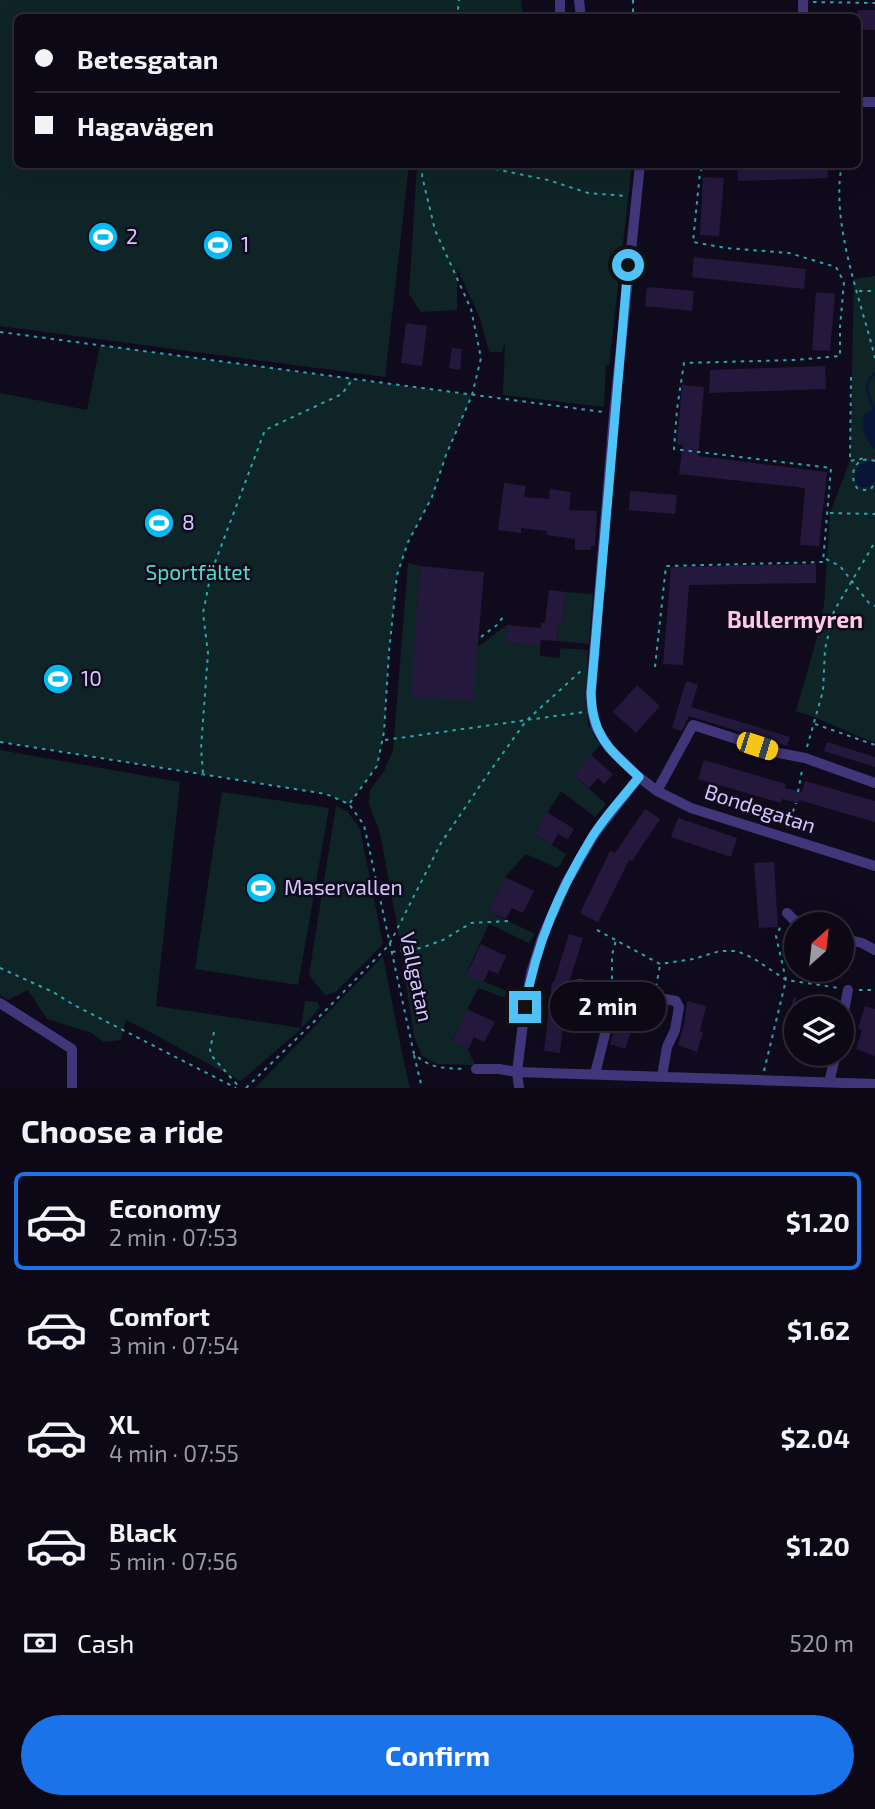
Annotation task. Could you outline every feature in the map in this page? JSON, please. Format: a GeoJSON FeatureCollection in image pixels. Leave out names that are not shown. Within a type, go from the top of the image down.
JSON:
{"type":"FeatureCollection","features":[{"type":"Feature","properties":{"kind":"street"},"geometry":{"type":"LineString","coordinates":[[803,2],[803,14]]}},
{"type":"Feature","properties":{"kind":"street"},"geometry":{"type":"LineString","coordinates":[[592,711],[591,693],[609,434],[614,414],[639,168]]}},
{"type":"Feature","properties":{"kind":"street","name":"Bondegatan"},"geometry":{"type":"LineString","coordinates":[[592,711],[596,727],[609,748],[657,791],[691,808],[875,866]]}},
{"type":"Feature","properties":{"kind":"street"},"geometry":{"type":"LineString","coordinates":[[657,791],[692,725],[779,753],[805,758],[875,783]]}},
{"type":"Feature","properties":{"kind":"street"},"geometry":{"type":"LineString","coordinates":[[519,1088],[517,1072],[525,1007],[531,973],[542,938],[566,883],[594,835],[639,777]]}},
{"type":"Feature","properties":{"kind":"street"},"geometry":{"type":"LineString","coordinates":[[854,941],[875,950]]}},
{"type":"Feature","properties":{"kind":"street"},"geometry":{"type":"LineString","coordinates":[[579,984],[676,1001],[679,1007],[675,1030],[667,1047],[662,1076]]}},
{"type":"Feature","properties":{"kind":"street"},"geometry":{"type":"LineString","coordinates":[[595,1074],[614,989]]}},
{"type":"Feature","properties":{"kind":"street"},"geometry":{"type":"LineString","coordinates":[[847,996],[848,990]]}},
{"type":"Feature","properties":{"kind":"street"},"geometry":{"type":"LineString","coordinates":[[0,1003],[72,1049],[72,1088]]}},
{"type":"Feature","properties":{"kind":"street"},"geometry":{"type":"LineString","coordinates":[[829,1082],[833,1066]]}},
{"type":"Feature","properties":{"kind":"street"},"geometry":{"type":"LineString","coordinates":[[476,1069],[875,1084]]}},
{"type":"Feature","properties":{"kind":"path"},"geometry":{"type":"LineString","coordinates":[[803,2],[875,3]]}},
{"type":"Feature","properties":{"kind":"path"},"geometry":{"type":"LineString","coordinates":[[0,742],[326,794],[349,804],[377,766],[382,740],[397,575],[408,542],[432,497],[446,455],[472,395],[481,358],[471,309],[435,230],[422,176],[423,168]]}},
{"type":"Feature","properties":{"kind":"path"},"geometry":{"type":"LineString","coordinates":[[490,168],[548,180],[588,193],[636,196]]}},
{"type":"Feature","properties":{"kind":"path"},"geometry":{"type":"LineString","coordinates":[[655,667],[666,566],[823,562],[831,468],[674,449],[684,363],[840,356],[844,282],[836,267],[789,253],[693,243],[699,172],[702,168]]}},
{"type":"Feature","properties":{"kind":"path"},"geometry":{"type":"LineString","coordinates":[[841,168],[838,206],[875,358]]}},
{"type":"Feature","properties":{"kind":"path"},"geometry":{"type":"LineString","coordinates":[[857,291],[875,291]]}},
{"type":"Feature","properties":{"kind":"path"},"geometry":{"type":"LineString","coordinates":[[868,332],[875,330]]}},
{"type":"Feature","properties":{"kind":"path"},"geometry":{"type":"LineString","coordinates":[[0,332],[614,414]]}},
{"type":"Feature","properties":{"kind":"path"},"geometry":{"type":"LineString","coordinates":[[851,377],[850,461],[865,458],[874,460]]}},
{"type":"Feature","properties":{"kind":"path"},"geometry":{"type":"LineString","coordinates":[[203,774],[201,748],[208,653],[203,613],[211,573],[235,508],[265,430],[342,394],[353,379]]}},
{"type":"Feature","properties":{"kind":"path"},"geometry":{"type":"LineString","coordinates":[[843,381],[851,383]]}},
{"type":"Feature","properties":{"kind":"path"},"geometry":{"type":"LineString","coordinates":[[865,458],[856,467],[852,475],[853,482],[857,488],[864,490],[871,489],[875,483]]}},
{"type":"Feature","properties":{"kind":"path"},"geometry":{"type":"LineString","coordinates":[[830,513],[875,514]]}},
{"type":"Feature","properties":{"kind":"path"},"geometry":{"type":"LineString","coordinates":[[799,792],[823,691],[829,628],[839,602],[875,542]]}},
{"type":"Feature","properties":{"kind":"path"},"geometry":{"type":"LineString","coordinates":[[826,558],[840,566],[869,603],[875,606]]}},
{"type":"Feature","properties":{"kind":"path"},"geometry":{"type":"LineString","coordinates":[[481,637],[503,617]]}},
{"type":"Feature","properties":{"kind":"path"},"geometry":{"type":"LineString","coordinates":[[246,1088],[389,945],[441,842],[488,774],[526,721],[594,659]]}},
{"type":"Feature","properties":{"kind":"path"},"geometry":{"type":"LineString","coordinates":[[382,740],[592,711]]}},
{"type":"Feature","properties":{"kind":"path"},"geometry":{"type":"LineString","coordinates":[[814,723],[875,745]]}},
{"type":"Feature","properties":{"kind":"path"},"geometry":{"type":"LineString","coordinates":[[784,837],[796,803]]}},
{"type":"Feature","properties":{"kind":"path","name":"Vallgatan"},"geometry":{"type":"LineString","coordinates":[[349,804],[364,825],[414,1054],[425,1064],[439,1068],[476,1069]]}},
{"type":"Feature","properties":{"kind":"path"},"geometry":{"type":"LineString","coordinates":[[784,919],[776,936],[784,970]]}},
{"type":"Feature","properties":{"kind":"path"},"geometry":{"type":"LineString","coordinates":[[391,952],[421,948],[443,940],[471,923],[508,921]]}},
{"type":"Feature","properties":{"kind":"path"},"geometry":{"type":"LineString","coordinates":[[597,930],[660,964],[693,959],[720,951],[737,951],[784,978]]}},
{"type":"Feature","properties":{"kind":"path"},"geometry":{"type":"LineString","coordinates":[[614,989],[612,956],[616,939]]}},
{"type":"Feature","properties":{"kind":"path"},"geometry":{"type":"LineString","coordinates":[[654,996],[660,964]]}},
{"type":"Feature","properties":{"kind":"path"},"geometry":{"type":"LineString","coordinates":[[0,968],[53,992],[238,1088]]}},
{"type":"Feature","properties":{"kind":"path"},"geometry":{"type":"LineString","coordinates":[[763,1080],[785,982]]}},
{"type":"Feature","properties":{"kind":"path"},"geometry":{"type":"LineString","coordinates":[[803,982],[848,990],[875,990]]}},
{"type":"Feature","properties":{"kind":"path"},"geometry":{"type":"LineString","coordinates":[[214,1032],[211,1055],[238,1088]]}},
{"type":"Feature","properties":{"kind":"path"},"geometry":{"type":"LineString","coordinates":[[414,1054],[422,1088]]}},
{"type":"Feature","properties":{"kind":"green space"},"geometry":{"type":"Polygon","coordinates":[[[0,0],[521,0],[523,14],[14,14],[14,168],[409,168],[385,377],[0,326],[0,0]]]}},
{"type":"Feature","properties":{"kind":"green space"},"geometry":{"type":"Polygon","coordinates":[[[417,168],[632,168],[609,365],[606,365],[604,407],[503,395],[505,343],[502,352],[489,352],[480,318],[457,268],[457,310],[421,312],[409,294],[417,168]]]}},
{"type":"Feature","properties":{"kind":"green space"},"geometry":{"type":"Polygon","coordinates":[[[875,276],[875,743],[796,711],[824,605],[830,513],[850,461],[854,279],[875,276]]]}},
{"type":"Feature","properties":{"kind":"green space","name":"Sportfältet"},"geometry":{"type":"Polygon","coordinates":[[[100,345],[472,395],[446,455],[432,497],[408,542],[397,575],[384,732],[377,766],[349,804],[326,794],[0,742],[0,393],[87,410],[100,345]]]}},
{"type":"Feature","properties":{"kind":"green space"},"geometry":{"type":"Polygon","coordinates":[[[408,563],[420,566],[412,696],[507,625],[506,642],[540,646],[540,656],[560,658],[560,648],[588,650],[588,725],[600,745],[574,775],[606,804],[595,817],[561,791],[534,834],[566,854],[558,868],[526,854],[505,877],[489,912],[535,934],[529,943],[489,924],[466,974],[518,996],[516,1002],[478,988],[452,1040],[468,1050],[475,1065],[437,1064],[422,1056],[414,1036],[380,833],[369,804],[370,790],[384,771],[393,750],[408,563]]]}},
{"type":"Feature","properties":{"kind":"green space"},"geometry":{"type":"Polygon","coordinates":[[[566,592],[593,594],[589,644],[557,641],[558,626],[562,626],[566,592]]]}},
{"type":"Feature","properties":{"kind":"green space"},"geometry":{"type":"Polygon","coordinates":[[[0,750],[180,782],[156,1006],[301,1028],[305,1001],[317,1002],[320,1007],[301,1029],[241,1081],[126,1020],[121,1040],[103,1042],[92,1033],[47,1019],[28,990],[8,1000],[0,995],[0,750]]]}},
{"type":"Feature","properties":{"kind":"green space","name":"Maservallen"},"geometry":{"type":"Polygon","coordinates":[[[222,792],[329,808],[298,985],[195,969],[222,792]]]}},
{"type":"Feature","properties":{"kind":"green space"},"geometry":{"type":"Polygon","coordinates":[[[336,806],[347,811],[360,829],[383,944],[336,992],[325,995],[309,975],[336,806]]]}},
{"type":"Feature","properties":{"kind":"green space"},"geometry":{"type":"Polygon","coordinates":[[[383,956],[410,1088],[255,1088],[383,956]]]}},
{"type":"Feature","properties":{"kind":"water"},"geometry":{"type":"Polygon","coordinates":[[[875,408],[875,450],[868,442],[863,424],[865,413],[875,408]]]}},
{"type":"Feature","properties":{"kind":"water"},"geometry":{"type":"Polygon","coordinates":[[[872,460],[875,463],[875,481],[862,487],[858,485],[855,474],[863,463],[872,460]]]}},
{"type":"Feature","properties":{"kind":"building"},"geometry":{"type":"Polygon","coordinates":[[[858,10],[875,10],[875,30],[861,30],[861,14],[858,14],[858,10]]]}},
{"type":"Feature","properties":{"kind":"building"},"geometry":{"type":"Polygon","coordinates":[[[737,168],[827,168],[828,178],[738,181],[737,168]]]}},
{"type":"Feature","properties":{"kind":"building"},"geometry":{"type":"Polygon","coordinates":[[[703,177],[724,178],[719,236],[700,235],[703,177]]]}},
{"type":"Feature","properties":{"kind":"building"},"geometry":{"type":"Polygon","coordinates":[[[694,257],[806,269],[804,289],[692,277],[694,257]]]}},
{"type":"Feature","properties":{"kind":"building"},"geometry":{"type":"Polygon","coordinates":[[[647,287],[694,291],[692,311],[645,306],[647,287]]]}},
{"type":"Feature","properties":{"kind":"building"},"geometry":{"type":"Polygon","coordinates":[[[816,292],[835,294],[830,351],[812,350],[816,292]]]}},
{"type":"Feature","properties":{"kind":"building"},"geometry":{"type":"Polygon","coordinates":[[[406,323],[427,326],[422,366],[401,363],[406,323]]]}},
{"type":"Feature","properties":{"kind":"building"},"geometry":{"type":"Polygon","coordinates":[[[452,348],[462,349],[460,370],[449,368],[452,348]]]}},
{"type":"Feature","properties":{"kind":"building"},"geometry":{"type":"Polygon","coordinates":[[[825,366],[826,389],[709,393],[710,370],[825,366]]]}},
{"type":"Feature","properties":{"kind":"building"},"geometry":{"type":"Polygon","coordinates":[[[682,385],[704,387],[698,456],[827,472],[819,546],[800,545],[805,488],[679,474],[683,445],[677,444],[682,385]]]}},
{"type":"Feature","properties":{"kind":"building"},"geometry":{"type":"Polygon","coordinates":[[[504,483],[526,486],[524,497],[549,499],[550,489],[571,492],[569,510],[597,511],[595,546],[591,546],[591,550],[575,550],[575,539],[547,535],[547,531],[521,528],[521,533],[498,530],[504,483]]]}},
{"type":"Feature","properties":{"kind":"building"},"geometry":{"type":"Polygon","coordinates":[[[630,491],[677,495],[675,514],[629,510],[630,491]]]}},
{"type":"Feature","properties":{"kind":"building"},"geometry":{"type":"Polygon","coordinates":[[[816,564],[816,583],[689,585],[683,665],[663,664],[671,567],[816,564]]]}},
{"type":"Feature","properties":{"kind":"building"},"geometry":{"type":"Polygon","coordinates":[[[420,566],[484,572],[473,701],[411,696],[420,566]]]}},
{"type":"Feature","properties":{"kind":"building"},"geometry":{"type":"Polygon","coordinates":[[[549,590],[566,592],[562,626],[558,626],[557,641],[541,640],[540,646],[505,642],[507,625],[541,628],[541,623],[545,623],[549,590]]]}},
{"type":"Feature","properties":{"kind":"building"},"geometry":{"type":"Polygon","coordinates":[[[686,681],[698,685],[691,707],[790,737],[787,746],[689,716],[682,731],[672,728],[686,681]]]}},
{"type":"Feature","properties":{"kind":"building"},"geometry":{"type":"Polygon","coordinates":[[[637,685],[660,706],[636,733],[613,712],[637,685]]]}},
{"type":"Feature","properties":{"kind":"building"},"geometry":{"type":"Polygon","coordinates":[[[827,742],[875,757],[875,767],[824,751],[827,742]]]}},
{"type":"Feature","properties":{"kind":"building"},"geometry":{"type":"Polygon","coordinates":[[[591,755],[613,774],[604,784],[598,778],[589,788],[574,775],[591,755]]]}},
{"type":"Feature","properties":{"kind":"building"},"geometry":{"type":"Polygon","coordinates":[[[704,760],[786,784],[785,788],[802,792],[805,781],[875,801],[875,822],[799,800],[799,803],[782,799],[781,803],[698,779],[704,760]]]}},
{"type":"Feature","properties":{"kind":"building"},"geometry":{"type":"Polygon","coordinates":[[[645,809],[660,819],[632,861],[629,860],[598,922],[580,913],[610,851],[615,853],[645,809]]]}},
{"type":"Feature","properties":{"kind":"building"},"geometry":{"type":"Polygon","coordinates":[[[547,812],[574,829],[568,839],[558,834],[552,845],[534,834],[547,812]]]}},
{"type":"Feature","properties":{"kind":"building"},"geometry":{"type":"Polygon","coordinates":[[[678,818],[737,838],[731,857],[671,837],[678,818]]]}},
{"type":"Feature","properties":{"kind":"building"},"geometry":{"type":"Polygon","coordinates":[[[774,862],[778,927],[759,928],[754,863],[774,862]]]}},
{"type":"Feature","properties":{"kind":"building"},"geometry":{"type":"Polygon","coordinates":[[[505,877],[534,891],[523,913],[512,908],[506,919],[489,912],[505,877]]]}},
{"type":"Feature","properties":{"kind":"building"},"geometry":{"type":"Polygon","coordinates":[[[569,934],[583,938],[567,989],[560,1053],[544,1051],[552,982],[569,934]]]}},
{"type":"Feature","properties":{"kind":"building"},"geometry":{"type":"Polygon","coordinates":[[[481,944],[506,956],[498,974],[489,970],[483,982],[466,975],[481,944]]]}},
{"type":"Feature","properties":{"kind":"building"},"geometry":{"type":"Polygon","coordinates":[[[621,1000],[636,1005],[625,1049],[610,1044],[621,1000]]]}},
{"type":"Feature","properties":{"kind":"building"},"geometry":{"type":"Polygon","coordinates":[[[687,1001],[706,1006],[697,1052],[678,1045],[687,1001]]]}},
{"type":"Feature","properties":{"kind":"building"},"geometry":{"type":"Polygon","coordinates":[[[865,1006],[875,1009],[875,1056],[856,1049],[862,1030],[858,1028],[865,1006]]]}},
{"type":"Feature","properties":{"kind":"building"},"geometry":{"type":"Polygon","coordinates":[[[467,1009],[495,1022],[484,1042],[474,1037],[468,1050],[452,1041],[467,1009]]]}},
{"type":"Feature","properties":{"kind":"waterway"},"geometry":{"type":"LineString","coordinates":[[874,408],[867,390],[875,373]]}},
{"type":"Feature","properties":{"kind":"place","name":"2"},"geometry":{"type":"Point","coordinates":[103,237]}},
{"type":"Feature","properties":{"kind":"place","name":"1"},"geometry":{"type":"Point","coordinates":[218,245]}},
{"type":"Feature","properties":{"kind":"place","name":"8"},"geometry":{"type":"Point","coordinates":[159,523]}},
{"type":"Feature","properties":{"kind":"place","name":"10"},"geometry":{"type":"Point","coordinates":[58,679]}},
{"type":"Feature","properties":{"kind":"place","name":"Maservallen"},"geometry":{"type":"Point","coordinates":[261,888]}},
{"type":"Feature","properties":{"kind":"district","name":"Bullermyren"},"geometry":{"type":"Point","coordinates":[795,620]}},
{"type":"Feature","properties":{"kind":"route"},"geometry":{"type":"LineString","coordinates":[[525,1007],[531,973],[542,938],[566,883],[594,835],[639,777],[609,748],[596,727],[591,693],[628,265]]}}]}
